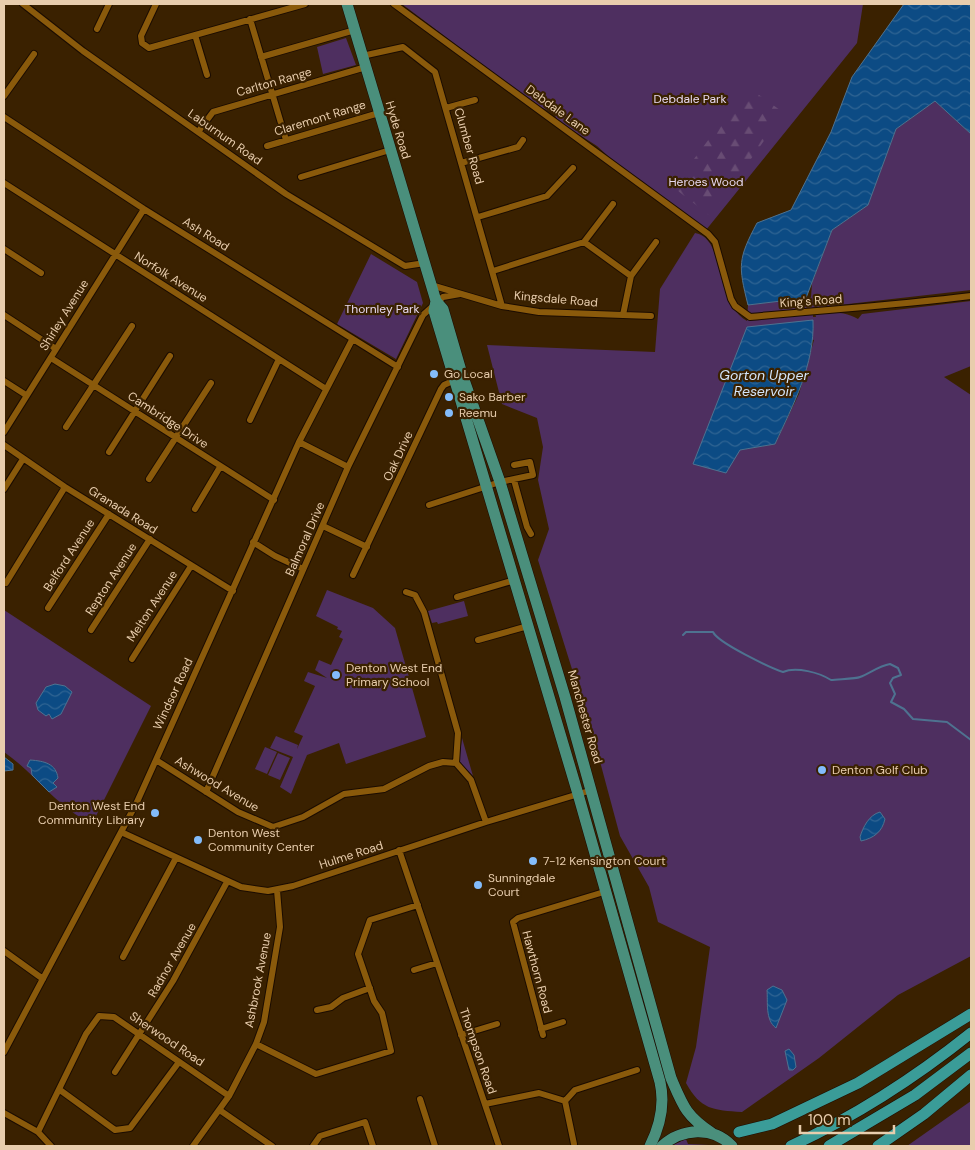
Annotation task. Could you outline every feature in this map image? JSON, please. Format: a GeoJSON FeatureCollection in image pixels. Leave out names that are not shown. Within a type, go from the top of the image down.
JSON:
{"type":"FeatureCollection","features":[{"type":"Feature","properties":{"kind":"highway","name":"Hyde Road"},"geometry":{"type":"LineString","coordinates":[[347,4],[425,263]]}},
{"type":"Feature","properties":{"kind":"highway","name":"Manchester Road"},"geometry":{"type":"LineString","coordinates":[[425,263],[436,301],[443,309],[462,374],[500,482],[565,697],[671,1078],[694,1121],[732,1146]]}},
{"type":"Feature","properties":{"kind":"highway","name":"Manchester Road"},"geometry":{"type":"LineString","coordinates":[[436,301],[434,311],[488,486],[663,1094],[662,1111],[650,1146]]}},
{"type":"Feature","properties":{"kind":"highway"},"geometry":{"type":"LineString","coordinates":[[565,697],[569,734],[582,783],[578,794]]}},
{"type":"Feature","properties":{"kind":"highway"},"geometry":{"type":"LineString","coordinates":[[662,1146],[687,1133],[716,1135],[772,1124],[858,1083],[971,1014]]}},
{"type":"Feature","properties":{"kind":"highway"},"geometry":{"type":"LineString","coordinates":[[791,1146],[860,1112],[913,1076],[971,1032]]}},
{"type":"Feature","properties":{"kind":"highway"},"geometry":{"type":"LineString","coordinates":[[644,1146],[654,1122],[658,1104],[650,1063],[650,1049]]}},
{"type":"Feature","properties":{"kind":"highway"},"geometry":{"type":"LineString","coordinates":[[829,1146],[915,1095],[971,1053]]}},
{"type":"Feature","properties":{"kind":"highway"},"geometry":{"type":"LineString","coordinates":[[878,1146],[924,1114],[971,1075]]}},
{"type":"Feature","properties":{"kind":"street","name":"Laburnum Road"},"geometry":{"type":"LineString","coordinates":[[23,4],[83,51],[286,194],[405,266],[425,263]]}},
{"type":"Feature","properties":{"kind":"street"},"geometry":{"type":"LineString","coordinates":[[97,29],[109,4]]}},
{"type":"Feature","properties":{"kind":"street"},"geometry":{"type":"LineString","coordinates":[[156,4],[141,36],[143,46],[151,48],[304,4]]}},
{"type":"Feature","properties":{"kind":"street","name":"Debdale Lane"},"geometry":{"type":"LineString","coordinates":[[394,4],[708,234]]}},
{"type":"Feature","properties":{"kind":"street"},"geometry":{"type":"LineString","coordinates":[[250,19],[286,140]]}},
{"type":"Feature","properties":{"kind":"street"},"geometry":{"type":"LineString","coordinates":[[261,56],[354,30]]}},
{"type":"Feature","properties":{"kind":"street"},"geometry":{"type":"LineString","coordinates":[[195,35],[206,75]]}},
{"type":"Feature","properties":{"kind":"street","name":"Clumber Road"},"geometry":{"type":"LineString","coordinates":[[364,61],[397,47],[410,50],[436,72],[502,306]]}},
{"type":"Feature","properties":{"kind":"street"},"geometry":{"type":"LineString","coordinates":[[4,96],[34,54]]}},
{"type":"Feature","properties":{"kind":"street","name":"Carlton Range"},"geometry":{"type":"LineString","coordinates":[[198,132],[213,112],[272,95],[364,61]]}},
{"type":"Feature","properties":{"kind":"street"},"geometry":{"type":"LineString","coordinates":[[446,108],[475,100]]}},
{"type":"Feature","properties":{"kind":"street","name":"Claremont Range"},"geometry":{"type":"LineString","coordinates":[[267,146],[379,113]]}},
{"type":"Feature","properties":{"kind":"street","name":"Ash Road"},"geometry":{"type":"LineString","coordinates":[[4,117],[144,209],[352,340],[398,366]]}},
{"type":"Feature","properties":{"kind":"street"},"geometry":{"type":"LineString","coordinates":[[461,163],[518,147],[523,140]]}},
{"type":"Feature","properties":{"kind":"street"},"geometry":{"type":"LineString","coordinates":[[301,177],[390,150]]}},
{"type":"Feature","properties":{"kind":"street"},"geometry":{"type":"LineString","coordinates":[[478,217],[547,196],[574,168]]}},
{"type":"Feature","properties":{"kind":"street","name":"Norfolk Avenue"},"geometry":{"type":"LineString","coordinates":[[4,183],[115,256],[326,389]]}},
{"type":"Feature","properties":{"kind":"street"},"geometry":{"type":"LineString","coordinates":[[493,271],[584,242],[613,204]]}},
{"type":"Feature","properties":{"kind":"street","name":"Shirley Avenue"},"geometry":{"type":"LineString","coordinates":[[4,432],[144,209]]}},
{"type":"Feature","properties":{"kind":"street","name":"King's Road"},"geometry":{"type":"LineString","coordinates":[[708,234],[715,242],[731,299],[735,306],[750,317],[862,309],[971,296]]}},
{"type":"Feature","properties":{"kind":"street"},"geometry":{"type":"LineString","coordinates":[[584,242],[632,276]]}},
{"type":"Feature","properties":{"kind":"street"},"geometry":{"type":"LineString","coordinates":[[623,315],[632,276],[656,242]]}},
{"type":"Feature","properties":{"kind":"street"},"geometry":{"type":"LineString","coordinates":[[4,249],[41,273]]}},
{"type":"Feature","properties":{"kind":"street","name":"Kingsdale Road"},"geometry":{"type":"LineString","coordinates":[[431,285],[502,306],[539,312],[651,316]]}},
{"type":"Feature","properties":{"kind":"street"},"geometry":{"type":"LineString","coordinates":[[436,301],[449,294],[460,294]]}},
{"type":"Feature","properties":{"kind":"street","name":"Balmoral Drive"},"geometry":{"type":"LineString","coordinates":[[206,792],[348,467],[423,315],[436,301]]}},
{"type":"Feature","properties":{"kind":"street"},"geometry":{"type":"LineString","coordinates":[[4,315],[56,349]]}},
{"type":"Feature","properties":{"kind":"street"},"geometry":{"type":"LineString","coordinates":[[66,427],[132,326]]}},
{"type":"Feature","properties":{"kind":"street","name":"Windsor Road"},"geometry":{"type":"LineString","coordinates":[[4,1052],[121,832],[156,760],[299,442],[352,340]]}},
{"type":"Feature","properties":{"kind":"street"},"geometry":{"type":"LineString","coordinates":[[109,452],[170,356]]}},
{"type":"Feature","properties":{"kind":"street","name":"Cambridge Drive"},"geometry":{"type":"LineString","coordinates":[[51,358],[274,500]]}},
{"type":"Feature","properties":{"kind":"street"},"geometry":{"type":"LineString","coordinates":[[250,420],[278,359]]}},
{"type":"Feature","properties":{"kind":"street","name":"Oak Drive"},"geometry":{"type":"LineString","coordinates":[[353,575],[441,389],[444,385],[455,380]]}},
{"type":"Feature","properties":{"kind":"street"},"geometry":{"type":"LineString","coordinates":[[4,381],[26,395]]}},
{"type":"Feature","properties":{"kind":"street"},"geometry":{"type":"LineString","coordinates":[[149,479],[211,383]]}},
{"type":"Feature","properties":{"kind":"street"},"geometry":{"type":"LineString","coordinates":[[299,442],[348,467]]}},
{"type":"Feature","properties":{"kind":"street","name":"Granada Road"},"geometry":{"type":"LineString","coordinates":[[4,445],[65,487],[233,591]]}},
{"type":"Feature","properties":{"kind":"street"},"geometry":{"type":"LineString","coordinates":[[4,489],[23,459]]}},
{"type":"Feature","properties":{"kind":"street"},"geometry":{"type":"LineString","coordinates":[[429,505],[500,482],[533,475],[530,462],[514,465]]}},
{"type":"Feature","properties":{"kind":"street"},"geometry":{"type":"LineString","coordinates":[[195,509],[220,467]]}},
{"type":"Feature","properties":{"kind":"street"},"geometry":{"type":"LineString","coordinates":[[514,480],[527,527],[531,534]]}},
{"type":"Feature","properties":{"kind":"street"},"geometry":{"type":"LineString","coordinates":[[6,583],[65,487]]}},
{"type":"Feature","properties":{"kind":"street","name":"Belford Avenue"},"geometry":{"type":"LineString","coordinates":[[48,608],[109,514]]}},
{"type":"Feature","properties":{"kind":"street"},"geometry":{"type":"LineString","coordinates":[[323,526],[367,547]]}},
{"type":"Feature","properties":{"kind":"street","name":"Repton Avenue"},"geometry":{"type":"LineString","coordinates":[[92,630],[150,539]]}},
{"type":"Feature","properties":{"kind":"street"},"geometry":{"type":"LineString","coordinates":[[253,542],[275,556],[304,569]]}},
{"type":"Feature","properties":{"kind":"street","name":"Melton Avenue"},"geometry":{"type":"LineString","coordinates":[[132,659],[191,566]]}},
{"type":"Feature","properties":{"kind":"street"},"geometry":{"type":"LineString","coordinates":[[456,597],[515,580]]}},
{"type":"Feature","properties":{"kind":"street"},"geometry":{"type":"LineString","coordinates":[[406,592],[415,595],[424,612],[458,733],[456,763],[472,780],[486,822]]}},
{"type":"Feature","properties":{"kind":"street"},"geometry":{"type":"LineString","coordinates":[[478,640],[528,626]]}},
{"type":"Feature","properties":{"kind":"street","name":"Ashwood Avenue"},"geometry":{"type":"LineString","coordinates":[[156,760],[255,821],[273,827],[304,818],[344,794],[384,789],[429,766],[443,762],[456,763]]}},
{"type":"Feature","properties":{"kind":"street","name":"Hulme Road"},"geometry":{"type":"LineString","coordinates":[[121,832],[227,882],[250,890],[277,890],[486,822],[592,790]]}},
{"type":"Feature","properties":{"kind":"street","name":"Thompson Road"},"geometry":{"type":"LineString","coordinates":[[399,850],[499,1146]]}},
{"type":"Feature","properties":{"kind":"street"},"geometry":{"type":"LineString","coordinates":[[123,957],[176,858]]}},
{"type":"Feature","properties":{"kind":"street","name":"Radnor Avenue"},"geometry":{"type":"LineString","coordinates":[[115,1072],[173,981],[227,882]]}},
{"type":"Feature","properties":{"kind":"street","name":"Ashbrook Avenue"},"geometry":{"type":"LineString","coordinates":[[193,1146],[229,1096],[256,1044],[264,1022],[280,927],[277,890]]}},
{"type":"Feature","properties":{"kind":"street","name":"Hawthorn Road"},"geometry":{"type":"LineString","coordinates":[[563,1022],[542,1032],[513,922],[518,918],[604,892]]}},
{"type":"Feature","properties":{"kind":"street"},"geometry":{"type":"LineString","coordinates":[[256,1044],[316,1074],[391,1051],[382,1013],[374,1001],[358,954],[370,920],[418,905]]}},
{"type":"Feature","properties":{"kind":"street"},"geometry":{"type":"LineString","coordinates":[[4,950],[43,979]]}},
{"type":"Feature","properties":{"kind":"street"},"geometry":{"type":"LineString","coordinates":[[414,970],[437,962]]}},
{"type":"Feature","properties":{"kind":"street"},"geometry":{"type":"LineString","coordinates":[[317,1010],[331,1007],[343,998],[370,988]]}},
{"type":"Feature","properties":{"kind":"street","name":"Sherwood Road"},"geometry":{"type":"LineString","coordinates":[[38,1132],[86,1034],[99,1016],[114,1017],[229,1096]]}},
{"type":"Feature","properties":{"kind":"street"},"geometry":{"type":"LineString","coordinates":[[461,1035],[497,1024]]}},
{"type":"Feature","properties":{"kind":"street"},"geometry":{"type":"LineString","coordinates":[[60,1090],[115,1130],[130,1128],[179,1062]]}},
{"type":"Feature","properties":{"kind":"street"},"geometry":{"type":"LineString","coordinates":[[574,1144],[566,1101],[575,1090],[637,1070]]}},
{"type":"Feature","properties":{"kind":"street"},"geometry":{"type":"LineString","coordinates":[[484,1104],[539,1093],[566,1101]]}},
{"type":"Feature","properties":{"kind":"street"},"geometry":{"type":"LineString","coordinates":[[420,1099],[435,1146]]}},
{"type":"Feature","properties":{"kind":"street"},"geometry":{"type":"LineString","coordinates":[[220,1111],[272,1146]]}},
{"type":"Feature","properties":{"kind":"street"},"geometry":{"type":"LineString","coordinates":[[4,1114],[38,1132],[51,1146]]}},
{"type":"Feature","properties":{"kind":"street"},"geometry":{"type":"LineString","coordinates":[[313,1146],[320,1136],[365,1122],[373,1146]]}},
{"type":"Feature","properties":{"kind":"green space","name":"Debdale Park"},"geometry":{"type":"Polygon","coordinates":[[[402,4],[863,4],[857,43],[706,230],[619,166],[597,146],[558,121],[553,112],[539,107],[402,4]]]}},
{"type":"Feature","properties":{"kind":"green space"},"geometry":{"type":"Polygon","coordinates":[[[346,38],[356,65],[323,74],[317,47],[346,38]]]}},
{"type":"Feature","properties":{"kind":"green space","name":"Heroes Wood"},"geometry":{"type":"Polygon","coordinates":[[[748,87],[784,113],[710,216],[673,187],[748,87]]]}},
{"type":"Feature","properties":{"kind":"green space"},"geometry":{"type":"Polygon","coordinates":[[[935,101],[971,134],[971,290],[813,308],[813,317],[816,317],[815,313],[832,312],[843,313],[858,319],[862,314],[971,301],[971,366],[944,377],[971,395],[971,956],[898,995],[819,1058],[742,1112],[715,1109],[697,1099],[686,1083],[696,1047],[710,947],[658,922],[649,887],[620,836],[595,743],[538,560],[549,529],[538,480],[543,447],[537,418],[502,404],[487,345],[655,352],[660,289],[695,233],[705,238],[712,246],[729,299],[736,311],[747,321],[748,305],[811,297],[812,283],[832,230],[868,205],[896,129],[935,101]],[[747,328],[740,450],[775,444],[799,394],[814,340],[747,328]]]}},
{"type":"Feature","properties":{"kind":"green space","name":"Thornley Park"},"geometry":{"type":"Polygon","coordinates":[[[371,254],[417,282],[423,303],[396,359],[337,324],[371,254]]]}},
{"type":"Feature","properties":{"kind":"green space","name":"Denton West End Primary School"},"geometry":{"type":"Polygon","coordinates":[[[327,590],[373,608],[395,628],[426,737],[346,764],[339,743],[307,755],[291,794],[280,787],[293,757],[270,748],[276,736],[298,745],[297,749],[303,736],[294,732],[315,686],[304,681],[308,672],[327,678],[315,670],[319,660],[331,665],[343,639],[339,637],[342,631],[337,629],[338,627],[316,616],[327,590]]]}},
{"type":"Feature","properties":{"kind":"green space"},"geometry":{"type":"Polygon","coordinates":[[[464,601],[468,616],[438,624],[437,622],[432,623],[428,611],[464,601]]]}},
{"type":"Feature","properties":{"kind":"green space"},"geometry":{"type":"Polygon","coordinates":[[[4,610],[151,706],[92,824],[66,808],[4,752],[4,610]]]}},
{"type":"Feature","properties":{"kind":"green space"},"geometry":{"type":"Polygon","coordinates":[[[462,738],[473,776],[459,762],[462,738]]]}},
{"type":"Feature","properties":{"kind":"green space"},"geometry":{"type":"Polygon","coordinates":[[[265,747],[277,752],[267,774],[255,769],[265,747]]]}},
{"type":"Feature","properties":{"kind":"green space"},"geometry":{"type":"Polygon","coordinates":[[[278,753],[290,758],[280,780],[268,775],[278,753]]]}},
{"type":"Feature","properties":{"kind":"green space"},"geometry":{"type":"Polygon","coordinates":[[[971,1101],[971,1146],[907,1146],[971,1101]]]}},
{"type":"Feature","properties":{"kind":"green space"},"geometry":{"type":"Polygon","coordinates":[[[686,1139],[688,1144],[709,1145],[671,1146],[686,1139]]]}},
{"type":"Feature","properties":{"kind":"water"},"geometry":{"type":"Polygon","coordinates":[[[904,4],[971,4],[971,134],[935,101],[896,129],[868,205],[832,230],[806,298],[748,305],[741,271],[746,245],[757,223],[791,210],[831,132],[852,77],[904,4]]]}},
{"type":"Feature","properties":{"kind":"water","name":"Gorton Upper Reservoir"},"geometry":{"type":"Polygon","coordinates":[[[813,320],[813,336],[807,368],[802,384],[775,444],[740,450],[726,473],[693,464],[747,327],[813,320]]]}},
{"type":"Feature","properties":{"kind":"water"},"geometry":{"type":"Polygon","coordinates":[[[55,684],[65,686],[72,692],[61,714],[52,719],[49,714],[46,716],[38,710],[36,703],[46,687],[55,684]]]}},
{"type":"Feature","properties":{"kind":"water"},"geometry":{"type":"Polygon","coordinates":[[[4,757],[13,764],[13,770],[4,771],[4,757]]]}},
{"type":"Feature","properties":{"kind":"water"},"geometry":{"type":"Polygon","coordinates":[[[30,760],[45,762],[55,769],[58,778],[53,783],[57,787],[49,792],[32,775],[31,768],[27,766],[30,760]]]}},
{"type":"Feature","properties":{"kind":"water"},"geometry":{"type":"Polygon","coordinates":[[[880,812],[885,819],[882,828],[874,836],[861,841],[860,837],[867,822],[880,812]]]}},
{"type":"Feature","properties":{"kind":"water"},"geometry":{"type":"Polygon","coordinates":[[[773,986],[782,990],[787,1000],[776,1028],[772,1025],[768,1011],[767,990],[773,986]]]}},
{"type":"Feature","properties":{"kind":"water"},"geometry":{"type":"Polygon","coordinates":[[[789,1049],[794,1055],[796,1067],[793,1070],[789,1070],[785,1051],[789,1049]]]}},
{"type":"Feature","properties":{"kind":"waterway"},"geometry":{"type":"LineString","coordinates":[[683,635],[686,632],[713,632],[717,637],[734,648],[777,670],[783,672],[788,670],[808,671],[831,680],[858,678],[890,664],[898,668],[901,675],[893,678],[890,683],[895,694],[891,702],[904,709],[913,719],[947,722],[971,740]]}},
{"type":"Feature","properties":{"kind":"place","name":"Go Local"},"geometry":{"type":"Point","coordinates":[434,374]}},
{"type":"Feature","properties":{"kind":"place","name":"Sako Barber"},"geometry":{"type":"Point","coordinates":[449,397]}},
{"type":"Feature","properties":{"kind":"place","name":"Reemu"},"geometry":{"type":"Point","coordinates":[449,413]}},
{"type":"Feature","properties":{"kind":"place","name":"Denton West End Primary School"},"geometry":{"type":"Point","coordinates":[336,675]}},
{"type":"Feature","properties":{"kind":"place","name":"Denton Golf Club"},"geometry":{"type":"Point","coordinates":[822,770]}},
{"type":"Feature","properties":{"kind":"place","name":"Denton West End Community Library"},"geometry":{"type":"Point","coordinates":[155,813]}},
{"type":"Feature","properties":{"kind":"place","name":"Denton West Community Center"},"geometry":{"type":"Point","coordinates":[198,840]}},
{"type":"Feature","properties":{"kind":"place","name":"7-12 Kensington Court"},"geometry":{"type":"Point","coordinates":[533,861]}},
{"type":"Feature","properties":{"kind":"place","name":"Sunningdale Court"},"geometry":{"type":"Point","coordinates":[478,885]}}]}
